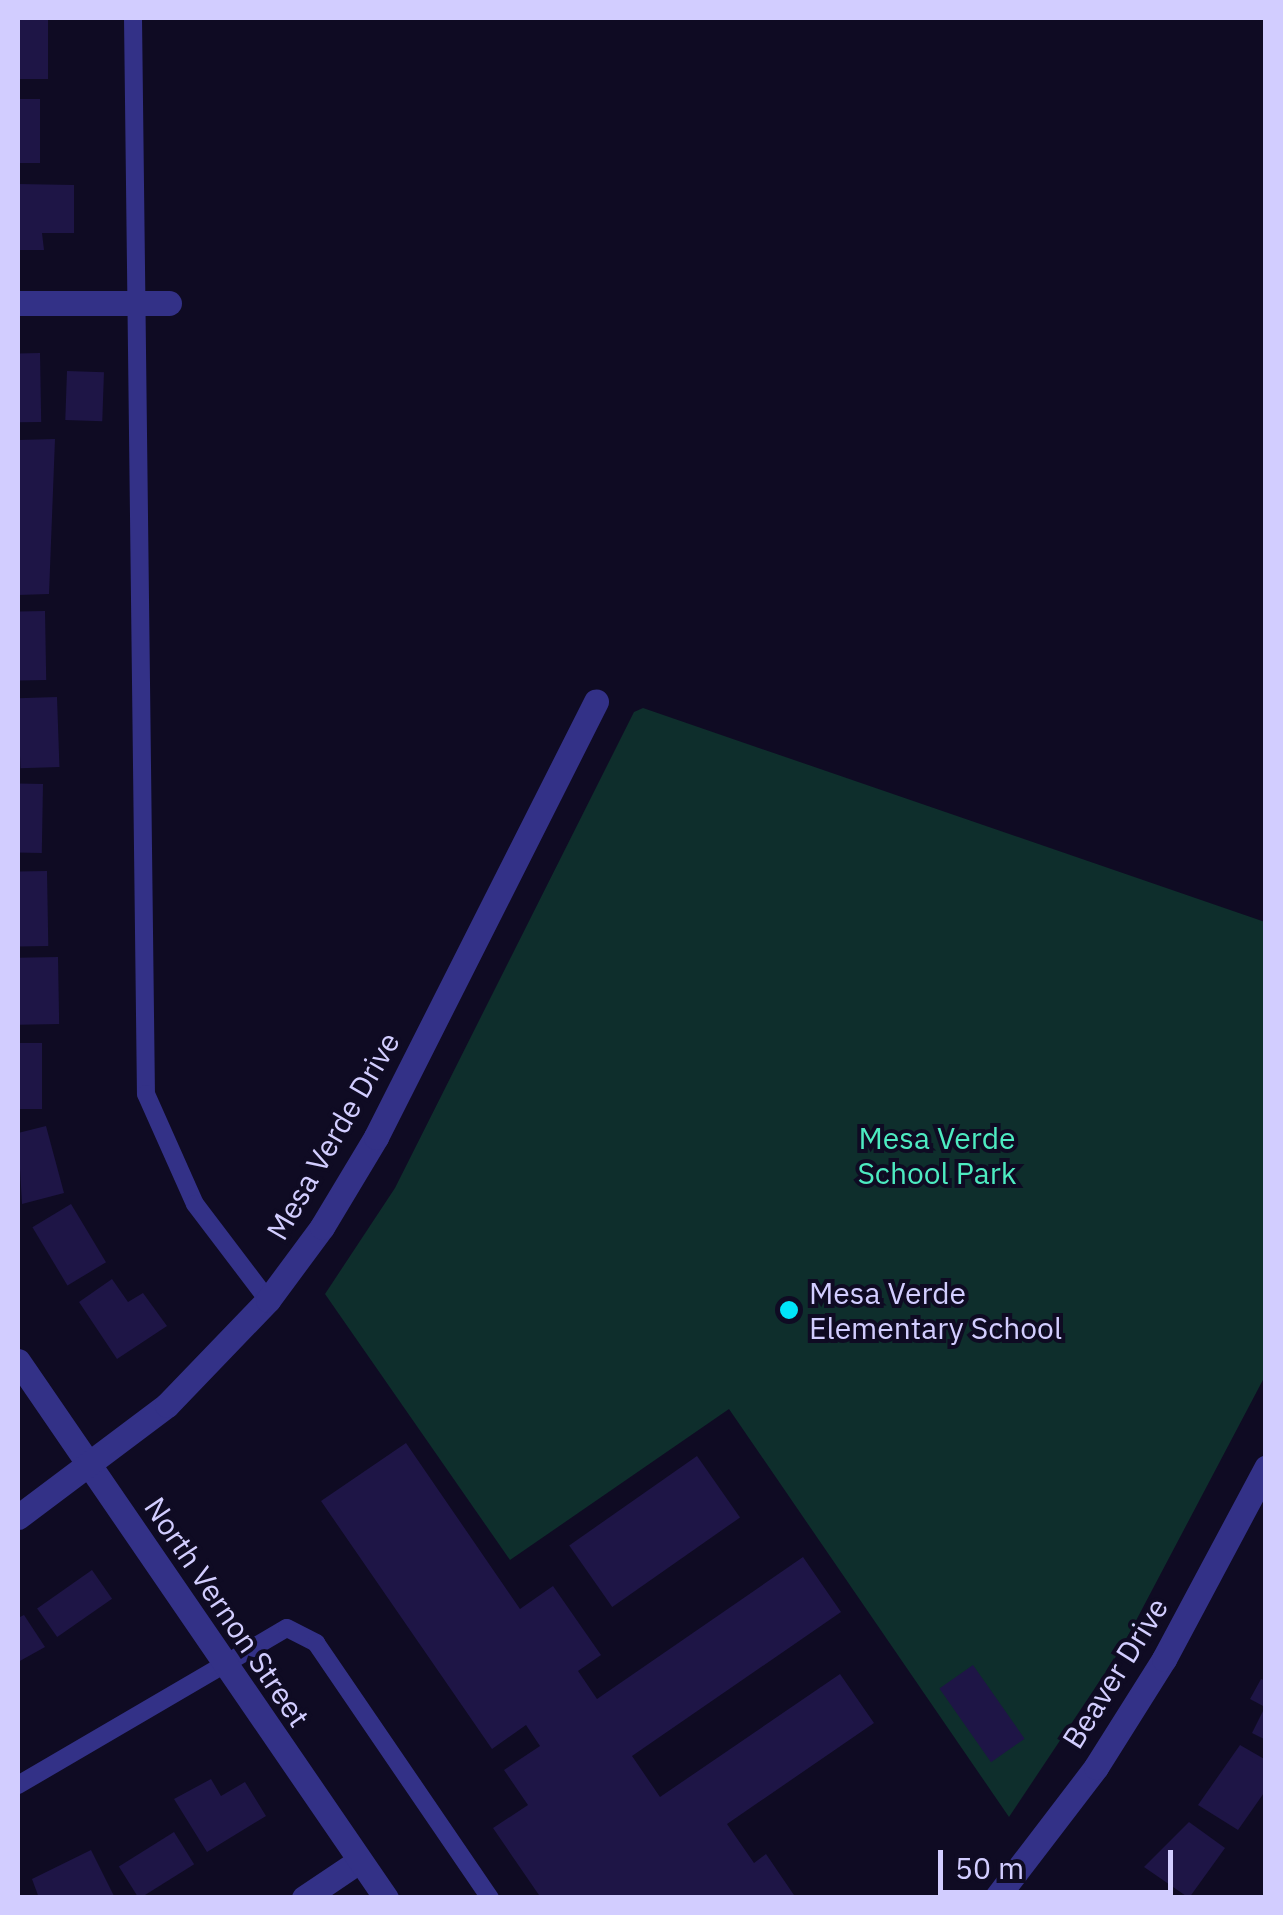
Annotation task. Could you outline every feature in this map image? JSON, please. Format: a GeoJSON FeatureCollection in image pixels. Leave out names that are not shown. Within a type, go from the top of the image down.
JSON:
{"type":"FeatureCollection","features":[{"type":"Feature","properties":{"kind":"street"},"geometry":{"type":"LineString","coordinates":[[18,303],[169,303]]}},
{"type":"Feature","properties":{"kind":"street","name":"Mesa Verde Drive"},"geometry":{"type":"LineString","coordinates":[[18,1517],[167,1406],[268,1300],[376,1136],[596,701]]}},
{"type":"Feature","properties":{"kind":"street","name":"North Vernon Street"},"geometry":{"type":"LineString","coordinates":[[18,1361],[386,1898]]}},
{"type":"Feature","properties":{"kind":"street","name":"Beaver Drive"},"geometry":{"type":"LineString","coordinates":[[996,1898],[1096,1767],[1164,1658],[1266,1468]]}},
{"type":"Feature","properties":{"kind":"street"},"geometry":{"type":"LineString","coordinates":[[304,1898],[359,1861]]}},
{"type":"Feature","properties":{"kind":"lane"},"geometry":{"type":"LineString","coordinates":[[133,18],[146,1094],[195,1204],[268,1300]]}},
{"type":"Feature","properties":{"kind":"lane"},"geometry":{"type":"LineString","coordinates":[[18,1785],[129,1726],[272,1631],[304,1632],[490,1898]]}},
{"type":"Feature","properties":{"kind":"green space","name":"Mesa Verde School Park"},"geometry":{"type":"Polygon","coordinates":[[[643,708],[1265,922],[1265,1376],[1121,1649],[1009,1817],[729,1409],[510,1560],[325,1294],[395,1188],[634,712],[643,708]]]}},
{"type":"Feature","properties":{"kind":"building"},"geometry":{"type":"Polygon","coordinates":[[[18,18],[48,18],[48,79],[18,79],[18,18]]]}},
{"type":"Feature","properties":{"kind":"building"},"geometry":{"type":"Polygon","coordinates":[[[18,99],[40,99],[40,163],[18,163],[18,99]]]}},
{"type":"Feature","properties":{"kind":"building"},"geometry":{"type":"Polygon","coordinates":[[[18,184],[74,185],[74,233],[42,233],[44,250],[18,250],[18,184]]]}},
{"type":"Feature","properties":{"kind":"building"},"geometry":{"type":"Polygon","coordinates":[[[18,353],[40,353],[41,422],[19,422],[18,353]]]}},
{"type":"Feature","properties":{"kind":"building"},"geometry":{"type":"Polygon","coordinates":[[[67,371],[104,372],[102,421],[65,420],[67,371]]]}},
{"type":"Feature","properties":{"kind":"building"},"geometry":{"type":"Polygon","coordinates":[[[55,439],[49,594],[18,595],[18,440],[55,439]]]}},
{"type":"Feature","properties":{"kind":"building"},"geometry":{"type":"Polygon","coordinates":[[[18,611],[45,611],[46,680],[19,680],[18,611]]]}},
{"type":"Feature","properties":{"kind":"building"},"geometry":{"type":"Polygon","coordinates":[[[57,697],[59,767],[20,768],[18,698],[57,697]]]}},
{"type":"Feature","properties":{"kind":"building"},"geometry":{"type":"Polygon","coordinates":[[[18,784],[43,784],[42,853],[18,853],[18,784]]]}},
{"type":"Feature","properties":{"kind":"building"},"geometry":{"type":"Polygon","coordinates":[[[47,871],[48,946],[19,946],[18,872],[47,871]]]}},
{"type":"Feature","properties":{"kind":"building"},"geometry":{"type":"Polygon","coordinates":[[[58,957],[59,1024],[19,1025],[18,958],[58,957]]]}},
{"type":"Feature","properties":{"kind":"building"},"geometry":{"type":"Polygon","coordinates":[[[18,1043],[42,1043],[42,1109],[18,1109],[18,1043]]]}},
{"type":"Feature","properties":{"kind":"building"},"geometry":{"type":"Polygon","coordinates":[[[46,1126],[64,1193],[22,1204],[18,1133],[46,1126]]]}},
{"type":"Feature","properties":{"kind":"building"},"geometry":{"type":"Polygon","coordinates":[[[71,1204],[106,1262],[67,1285],[32,1227],[71,1204]]]}},
{"type":"Feature","properties":{"kind":"building"},"geometry":{"type":"Polygon","coordinates":[[[112,1279],[128,1302],[143,1293],[167,1326],[117,1359],[79,1302],[112,1279]]]}},
{"type":"Feature","properties":{"kind":"building"},"geometry":{"type":"Polygon","coordinates":[[[406,1443],[520,1609],[553,1586],[601,1655],[578,1671],[597,1699],[803,1557],[841,1612],[632,1756],[660,1797],[840,1674],[874,1723],[727,1824],[754,1863],[766,1854],[796,1898],[541,1898],[493,1828],[528,1805],[504,1770],[540,1746],[526,1725],[492,1749],[321,1501],[406,1443]]]}},
{"type":"Feature","properties":{"kind":"building"},"geometry":{"type":"Polygon","coordinates":[[[697,1456],[740,1517],[612,1607],[569,1545],[697,1456]]]}},
{"type":"Feature","properties":{"kind":"building"},"geometry":{"type":"Polygon","coordinates":[[[92,1570],[112,1599],[57,1637],[37,1608],[92,1570]]]}},
{"type":"Feature","properties":{"kind":"building"},"geometry":{"type":"Polygon","coordinates":[[[24,1615],[45,1647],[18,1662],[18,1618],[24,1615]]]}},
{"type":"Feature","properties":{"kind":"building"},"geometry":{"type":"Polygon","coordinates":[[[973,1665],[1025,1739],[991,1762],[939,1689],[973,1665]]]}},
{"type":"Feature","properties":{"kind":"building"},"geometry":{"type":"Polygon","coordinates":[[[1261,1679],[1266,1681],[1266,1740],[1252,1733],[1265,1707],[1250,1699],[1261,1679]]]}},
{"type":"Feature","properties":{"kind":"building"},"geometry":{"type":"Polygon","coordinates":[[[1240,1745],[1266,1760],[1266,1790],[1238,1830],[1198,1805],[1240,1745]]]}},
{"type":"Feature","properties":{"kind":"building"},"geometry":{"type":"Polygon","coordinates":[[[211,1779],[221,1796],[245,1782],[266,1816],[207,1852],[174,1799],[211,1779]]]}},
{"type":"Feature","properties":{"kind":"building"},"geometry":{"type":"Polygon","coordinates":[[[1189,1822],[1225,1848],[1189,1898],[1144,1867],[1189,1822]]]}},
{"type":"Feature","properties":{"kind":"building"},"geometry":{"type":"Polygon","coordinates":[[[174,1832],[194,1864],[140,1898],[119,1866],[174,1832]]]}},
{"type":"Feature","properties":{"kind":"building"},"geometry":{"type":"Polygon","coordinates":[[[91,1850],[115,1898],[39,1898],[32,1879],[91,1850]]]}},
{"type":"Feature","properties":{"kind":"place","name":"Mesa Verde Elementary School"},"geometry":{"type":"Point","coordinates":[789,1310]}}]}
